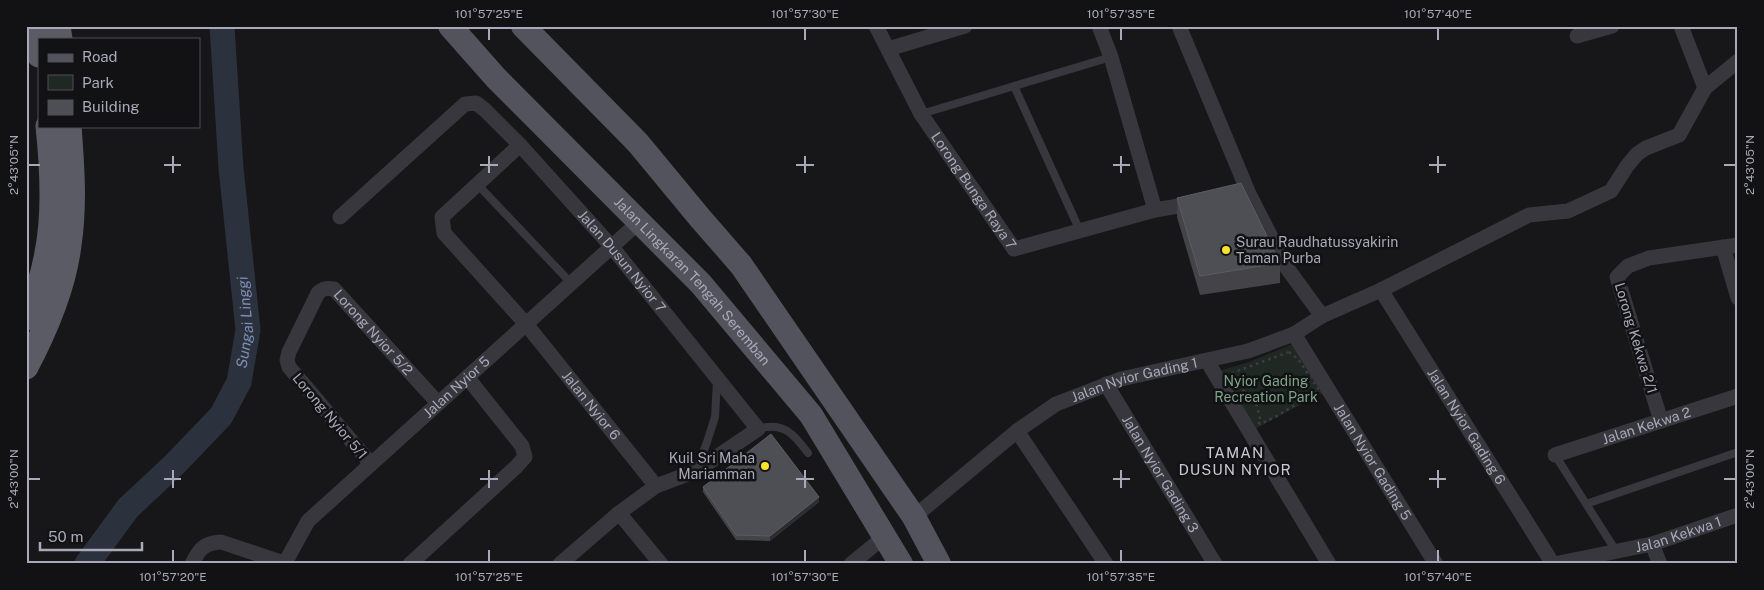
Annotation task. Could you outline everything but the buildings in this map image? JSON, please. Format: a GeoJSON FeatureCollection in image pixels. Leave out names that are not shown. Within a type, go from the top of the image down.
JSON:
{"type":"FeatureCollection","features":[{"type":"Feature","properties":{"kind":"highway"},"geometry":{"type":"LineString","coordinates":[[35,26],[38,48]]}},
{"type":"Feature","properties":{"kind":"highway"},"geometry":{"type":"LineString","coordinates":[[26,318],[44,274],[50,240],[53,200],[48,128]]}},
{"type":"Feature","properties":{"kind":"highway"},"geometry":{"type":"LineString","coordinates":[[26,367],[47,322],[59,290],[69,245],[72,200],[69,128]]}},
{"type":"Feature","properties":{"kind":"main road","name":"Jalan Lingkaran Tengah Seremban"},"geometry":{"type":"LineString","coordinates":[[450,26],[496,78],[701,284],[811,415],[901,564]]}},
{"type":"Feature","properties":{"kind":"main road"},"geometry":{"type":"LineString","coordinates":[[523,26],[638,143],[740,265],[914,517],[939,564]]}},
{"type":"Feature","properties":{"kind":"street","name":"Lorong Bunga Raya 7"},"geometry":{"type":"LineString","coordinates":[[876,26],[921,114],[1014,250],[1155,210],[1211,201]]}},
{"type":"Feature","properties":{"kind":"street"},"geometry":{"type":"LineString","coordinates":[[888,49],[965,26]]}},
{"type":"Feature","properties":{"kind":"street"},"geometry":{"type":"LineString","coordinates":[[1099,26],[1111,57],[1155,210]]}},
{"type":"Feature","properties":{"kind":"street"},"geometry":{"type":"LineString","coordinates":[[1179,26],[1249,194],[1287,268],[1322,316]]}},
{"type":"Feature","properties":{"kind":"street"},"geometry":{"type":"LineString","coordinates":[[1577,36],[1612,26]]}},
{"type":"Feature","properties":{"kind":"street"},"geometry":{"type":"LineString","coordinates":[[1681,26],[1705,88],[1738,61]]}},
{"type":"Feature","properties":{"kind":"street","name":"Jalan Nyior Gading 1"},"geometry":{"type":"LineString","coordinates":[[914,517],[1017,431],[1056,404],[1121,379],[1248,351],[1294,334],[1322,316],[1381,290],[1530,215],[1568,211],[1611,191],[1637,154],[1646,148],[1679,135],[1705,88]]}},
{"type":"Feature","properties":{"kind":"street","name":"Jalan Dusun Nyior 7"},"geometry":{"type":"LineString","coordinates":[[340,217],[465,104],[476,103],[520,145],[612,246],[758,430]]}},
{"type":"Feature","properties":{"kind":"street"},"geometry":{"type":"LineString","coordinates":[[477,184],[520,145]]}},
{"type":"Feature","properties":{"kind":"street","name":"Jalan Nyior 6"},"geometry":{"type":"LineString","coordinates":[[477,184],[442,217],[444,233],[526,324],[656,486]]}},
{"type":"Feature","properties":{"kind":"street"},"geometry":{"type":"LineString","coordinates":[[1230,198],[1249,194]]}},
{"type":"Feature","properties":{"kind":"street","name":"Jalan Nyior 5"},"geometry":{"type":"LineString","coordinates":[[286,563],[308,521],[639,222]]}},
{"type":"Feature","properties":{"kind":"street"},"geometry":{"type":"LineString","coordinates":[[1730,246],[1738,298]]}},
{"type":"Feature","properties":{"kind":"street","name":"Lorong Kekwa 2/1"},"geometry":{"type":"LineString","coordinates":[[1661,421],[1617,277],[1628,266],[1649,258],[1730,246]]}},
{"type":"Feature","properties":{"kind":"street","name":"Lorong Nyior 5/2"},"geometry":{"type":"LineString","coordinates":[[289,367],[287,360],[288,352],[318,293],[322,289],[334,289],[438,403]]}},
{"type":"Feature","properties":{"kind":"street","name":"Jalan Nyior Gading 6"},"geometry":{"type":"LineString","coordinates":[[1381,290],[1553,564]]}},
{"type":"Feature","properties":{"kind":"street","name":"Jalan Nyior Gading 5"},"geometry":{"type":"LineString","coordinates":[[1294,334],[1436,564]]}},
{"type":"Feature","properties":{"kind":"street"},"geometry":{"type":"LineString","coordinates":[[1207,361],[1329,564]]}},
{"type":"Feature","properties":{"kind":"street","name":"Lorong Nyior 5/1"},"geometry":{"type":"LineString","coordinates":[[289,367],[371,464]]}},
{"type":"Feature","properties":{"kind":"street"},"geometry":{"type":"LineString","coordinates":[[410,564],[525,457],[522,446],[467,377]]}},
{"type":"Feature","properties":{"kind":"street","name":"Jalan Nyior Gading 3"},"geometry":{"type":"LineString","coordinates":[[1106,384],[1215,564]]}},
{"type":"Feature","properties":{"kind":"street","name":"Jalan Kekwa 2"},"geometry":{"type":"LineString","coordinates":[[1554,455],[1738,396]]}},
{"type":"Feature","properties":{"kind":"street"},"geometry":{"type":"LineString","coordinates":[[560,564],[619,513],[656,486],[696,471],[758,430]]}},
{"type":"Feature","properties":{"kind":"street"},"geometry":{"type":"LineString","coordinates":[[1017,431],[1106,564]]}},
{"type":"Feature","properties":{"kind":"street"},"geometry":{"type":"LineString","coordinates":[[619,513],[661,564]]}},
{"type":"Feature","properties":{"kind":"street","name":"Jalan Kekwa 1"},"geometry":{"type":"LineString","coordinates":[[1553,564],[1652,544],[1738,515]]}},
{"type":"Feature","properties":{"kind":"street"},"geometry":{"type":"LineString","coordinates":[[851,564],[884,537]]}},
{"type":"Feature","properties":{"kind":"street"},"geometry":{"type":"LineString","coordinates":[[192,564],[199,550],[210,542],[221,542],[286,563]]}},
{"type":"Feature","properties":{"kind":"street"},"geometry":{"type":"LineString","coordinates":[[1652,544],[1660,564]]}},
{"type":"Feature","properties":{"kind":"lane"},"geometry":{"type":"LineString","coordinates":[[921,114],[1111,57]]}},
{"type":"Feature","properties":{"kind":"lane"},"geometry":{"type":"LineString","coordinates":[[1014,86],[1080,231]]}},
{"type":"Feature","properties":{"kind":"lane"},"geometry":{"type":"LineString","coordinates":[[477,184],[571,283]]}},
{"type":"Feature","properties":{"kind":"lane"},"geometry":{"type":"LineString","coordinates":[[696,471],[708,442],[714,417],[717,378]]}},
{"type":"Feature","properties":{"kind":"lane"},"geometry":{"type":"LineString","coordinates":[[758,430],[768,426],[782,428],[796,436],[808,453]]}},
{"type":"Feature","properties":{"kind":"lane"},"geometry":{"type":"LineString","coordinates":[[1586,504],[1738,452]]}},
{"type":"Feature","properties":{"kind":"lane"},"geometry":{"type":"LineString","coordinates":[[1554,455],[1616,551]]}},
{"type":"Feature","properties":{"kind":"path"},"geometry":{"type":"LineString","coordinates":[[1289,352],[1298,359],[1319,390],[1277,416],[1260,424],[1258,422],[1260,419],[1257,406],[1229,374],[1289,352]]}},
{"type":"Feature","properties":{"kind":"green space","name":"Nyior Gading Recreation Park"},"geometry":{"type":"Polygon","coordinates":[[[1295,343],[1325,392],[1255,429],[1219,371],[1249,362],[1295,343]]]}},
{"type":"Feature","properties":{"kind":"waterway","name":"Sungai Linggi"},"geometry":{"type":"LineString","coordinates":[[87,564],[128,508],[174,465],[221,416],[239,382],[248,330],[231,168],[222,26]]}},
{"type":"Feature","properties":{"kind":"place","name":"Surau Raudhatussyakirin Taman Purba"},"geometry":{"type":"Point","coordinates":[1226,250]}},
{"type":"Feature","properties":{"kind":"place","name":"Kuil Sri Maha Mariamman"},"geometry":{"type":"Point","coordinates":[765,466]}},
{"type":"Feature","properties":{"kind":"district","name":"TAMAN DUSUN NYIOR"},"geometry":{"type":"Point","coordinates":[1235,462]}}]}
